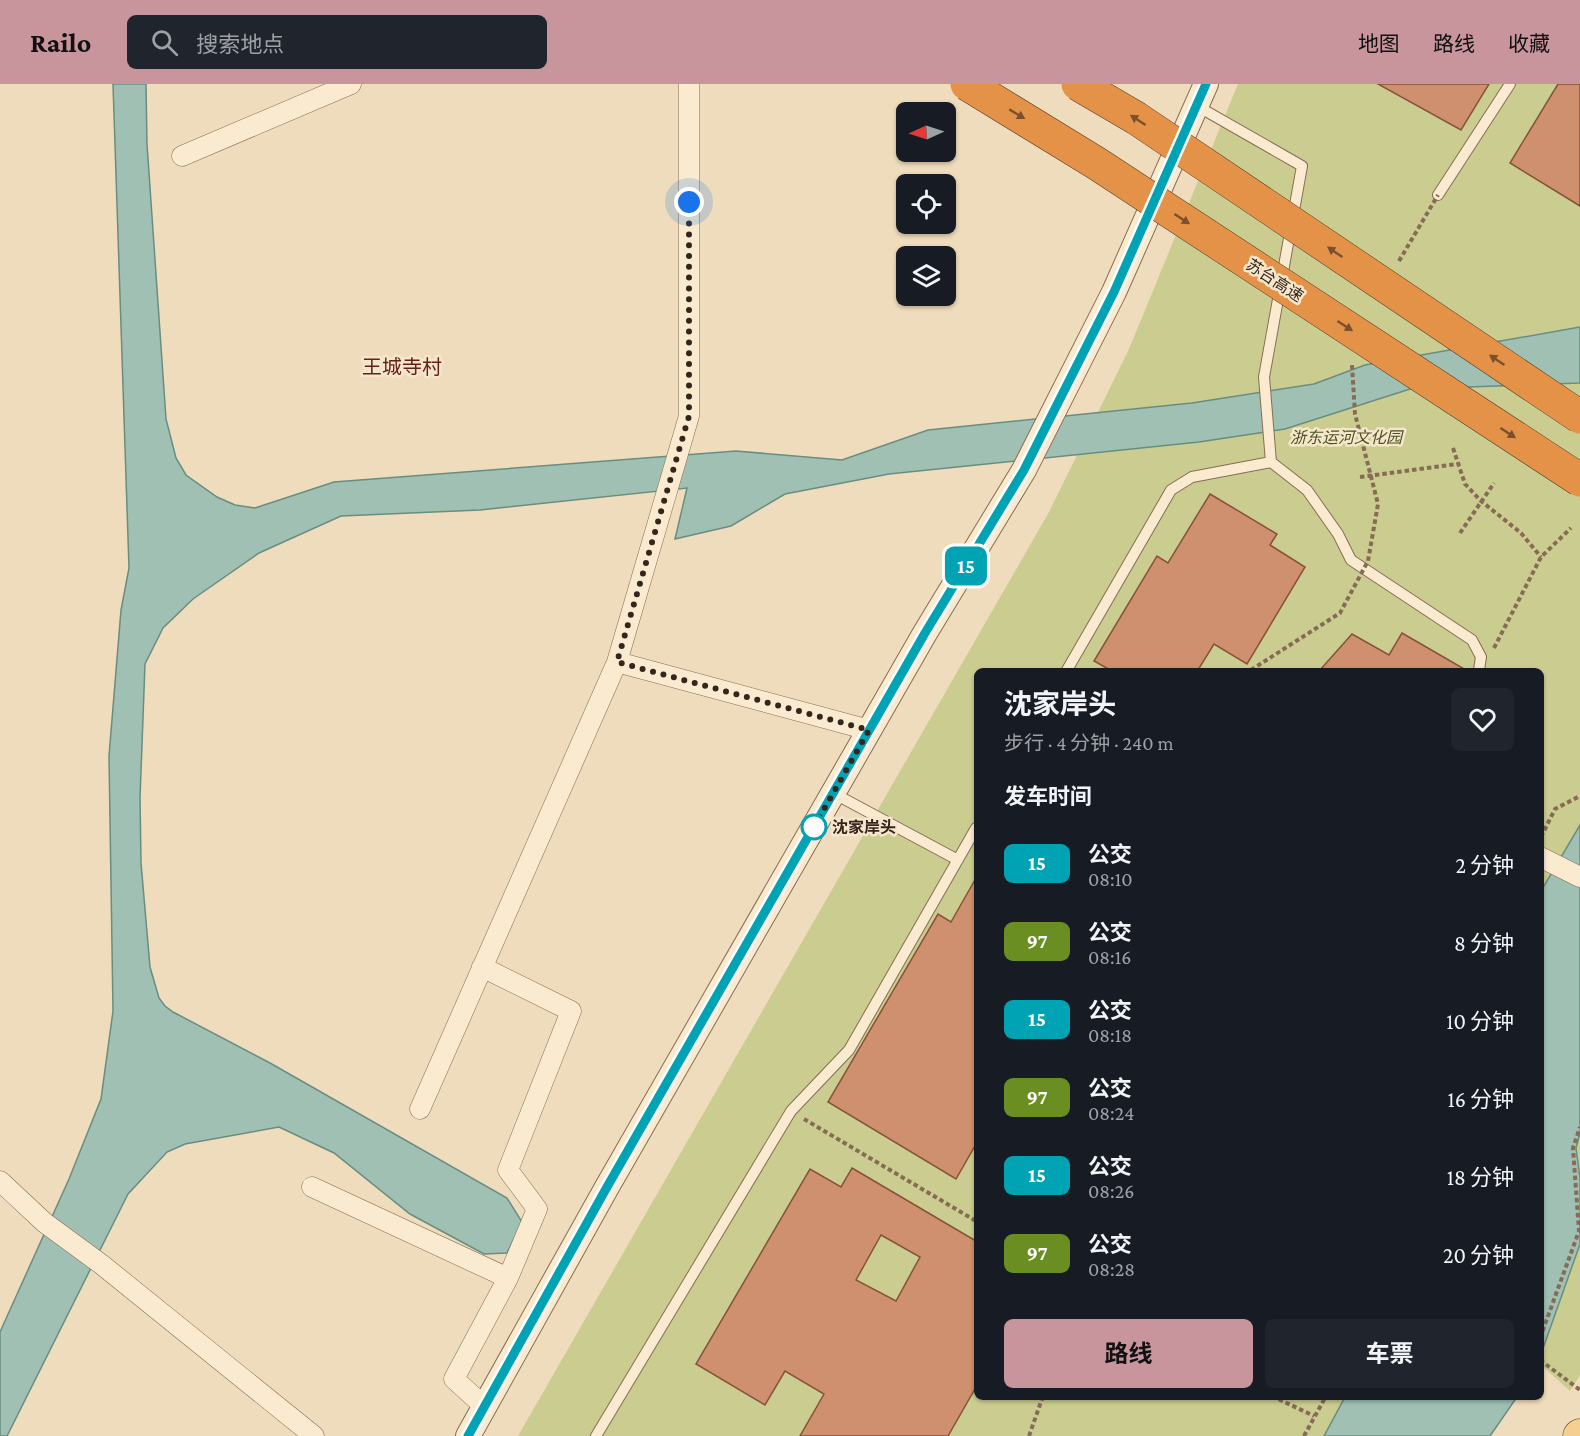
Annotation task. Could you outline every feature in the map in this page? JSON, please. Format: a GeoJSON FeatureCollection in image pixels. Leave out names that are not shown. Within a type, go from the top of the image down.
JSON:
{"type":"FeatureCollection","features":[{"type":"Feature","properties":{"kind":"highway","name":"苏台高速"},"geometry":{"type":"LineString","coordinates":[[967,84],[1096,163],[1580,480]]}},
{"type":"Feature","properties":{"kind":"highway"},"geometry":{"type":"LineString","coordinates":[[1078,84],[1136,118],[1580,417]]}},
{"type":"Feature","properties":{"kind":"street"},"geometry":{"type":"LineString","coordinates":[[182,156],[351,84]]}},
{"type":"Feature","properties":{"kind":"street"},"geometry":{"type":"LineString","coordinates":[[420,1109],[617,662],[689,416],[689,84]]}},
{"type":"Feature","properties":{"kind":"street"},"geometry":{"type":"LineString","coordinates":[[468,1436],[869,730],[1024,470],[1059,406],[1114,292],[1201,95]]}},
{"type":"Feature","properties":{"kind":"street"},"geometry":{"type":"LineString","coordinates":[[617,662],[869,730]]}},
{"type":"Feature","properties":{"kind":"street"},"geometry":{"type":"LineString","coordinates":[[1544,859],[1580,877]]}},
{"type":"Feature","properties":{"kind":"street"},"geometry":{"type":"LineString","coordinates":[[482,967],[571,1011],[508,1170],[537,1209],[508,1278],[454,1379],[485,1407]]}},
{"type":"Feature","properties":{"kind":"street"},"geometry":{"type":"LineString","coordinates":[[0,1181],[45,1223],[101,1264],[314,1436]]}},
{"type":"Feature","properties":{"kind":"street"},"geometry":{"type":"LineString","coordinates":[[312,1187],[508,1278]]}},
{"type":"Feature","properties":{"kind":"lane"},"geometry":{"type":"LineString","coordinates":[[1438,195],[1510,84]]}},
{"type":"Feature","properties":{"kind":"lane"},"geometry":{"type":"LineString","coordinates":[[1201,95],[1302,166],[1264,377],[1271,462],[1306,490],[1338,534],[1351,560],[1472,640],[1481,657],[1479,668]]}},
{"type":"Feature","properties":{"kind":"lane"},"geometry":{"type":"LineString","coordinates":[[1068,668],[1171,490],[1192,477],[1271,462]]}},
{"type":"Feature","properties":{"kind":"lane"},"geometry":{"type":"LineString","coordinates":[[833,793],[958,860]]}},
{"type":"Feature","properties":{"kind":"lane"},"geometry":{"type":"LineString","coordinates":[[596,1436],[791,1111],[849,1050],[974,832]]}},
{"type":"Feature","properties":{"kind":"path"},"geometry":{"type":"LineString","coordinates":[[1395,270],[1438,195]]}},
{"type":"Feature","properties":{"kind":"path"},"geometry":{"type":"LineString","coordinates":[[1254,668],[1340,613],[1368,561],[1378,504],[1355,414],[1351,354]]}},
{"type":"Feature","properties":{"kind":"path"},"geometry":{"type":"LineString","coordinates":[[1453,448],[1465,484],[1481,501],[1521,532],[1540,558]]}},
{"type":"Feature","properties":{"kind":"path"},"geometry":{"type":"LineString","coordinates":[[1360,477],[1457,464]]}},
{"type":"Feature","properties":{"kind":"path"},"geometry":{"type":"LineString","coordinates":[[1460,533],[1494,483]]}},
{"type":"Feature","properties":{"kind":"path"},"geometry":{"type":"LineString","coordinates":[[1494,650],[1540,558],[1571,528]]}},
{"type":"Feature","properties":{"kind":"path"},"geometry":{"type":"LineString","coordinates":[[1544,830],[1555,809],[1580,796]]}},
{"type":"Feature","properties":{"kind":"path"},"geometry":{"type":"LineString","coordinates":[[791,1111],[974,1220]]}},
{"type":"Feature","properties":{"kind":"path"},"geometry":{"type":"LineString","coordinates":[[1544,1327],[1579,1231],[1574,1148],[1580,1127]]}},
{"type":"Feature","properties":{"kind":"path"},"geometry":{"type":"LineString","coordinates":[[1544,1362],[1580,1390]]}},
{"type":"Feature","properties":{"kind":"path"},"geometry":{"type":"LineString","coordinates":[[1029,1436],[1042,1400]]}},
{"type":"Feature","properties":{"kind":"path"},"geometry":{"type":"LineString","coordinates":[[1280,1400],[1314,1416]]}},
{"type":"Feature","properties":{"kind":"path"},"geometry":{"type":"LineString","coordinates":[[1304,1436],[1324,1400]]}},
{"type":"Feature","properties":{"kind":"green space","name":"浙东运河文化园"},"geometry":{"type":"Polygon","coordinates":[[[1238,84],[1580,84],[1580,892],[1544,956],[1544,668],[974,668],[974,1400],[1382,1400],[1362,1436],[518,1436],[1049,512],[1129,349],[1238,84]]]}},
{"type":"Feature","properties":{"kind":"green space"},"geometry":{"type":"Polygon","coordinates":[[[1580,1119],[1580,1375],[1570,1391],[1544,1368],[1544,1308],[1570,1148],[1580,1119]]]}},
{"type":"Feature","properties":{"kind":"shaded area"},"geometry":{"type":"Polygon","coordinates":[[[113,84],[146,84],[147,144],[166,419],[176,458],[186,475],[217,497],[235,505],[255,508],[334,482],[736,451],[842,460],[928,430],[1192,403],[1314,384],[1365,365],[1580,327],[1580,383],[1410,389],[1285,429],[1199,442],[889,474],[785,494],[731,526],[675,539],[687,488],[480,510],[341,516],[259,553],[193,599],[163,628],[145,664],[140,798],[141,863],[150,967],[159,998],[173,1012],[270,1063],[507,1198],[522,1222],[507,1253],[484,1254],[410,1214],[334,1153],[279,1127],[185,1144],[167,1152],[128,1194],[7,1436],[0,1436],[0,1332],[69,1179],[101,1099],[113,1011],[109,756],[121,610],[129,568],[113,84]]]}},
{"type":"Feature","properties":{"kind":"shaded area"},"geometry":{"type":"Polygon","coordinates":[[[1580,825],[1580,1133],[1576,1148],[1580,1178],[1580,1244],[1544,1346],[1544,886],[1580,825]]]}},
{"type":"Feature","properties":{"kind":"shaded area"},"geometry":{"type":"Polygon","coordinates":[[[1343,1400],[1515,1400],[1490,1436],[1324,1436],[1343,1400]]]}},
{"type":"Feature","properties":{"kind":"building"},"geometry":{"type":"Polygon","coordinates":[[[1378,84],[1489,84],[1461,130],[1378,84]]]}},
{"type":"Feature","properties":{"kind":"building"},"geometry":{"type":"Polygon","coordinates":[[[1558,84],[1580,84],[1580,206],[1510,163],[1558,84]]]}},
{"type":"Feature","properties":{"kind":"building"},"geometry":{"type":"Polygon","coordinates":[[[1210,494],[1277,534],[1270,545],[1305,567],[1247,664],[1214,644],[1199,668],[1106,668],[1094,661],[1157,556],[1168,563],[1210,494]]]}},
{"type":"Feature","properties":{"kind":"building"},"geometry":{"type":"Polygon","coordinates":[[[1402,633],[1463,668],[1322,668],[1352,634],[1389,655],[1402,633]]]}},
{"type":"Feature","properties":{"kind":"building"},"geometry":{"type":"Polygon","coordinates":[[[974,882],[974,1148],[956,1179],[828,1102],[938,914],[951,922],[974,882]]]}},
{"type":"Feature","properties":{"kind":"building"},"geometry":{"type":"Polygon","coordinates":[[[852,1168],[974,1240],[974,1390],[948,1436],[800,1436],[824,1394],[785,1371],[765,1405],[696,1364],[810,1169],[841,1187],[852,1168]],[[881,1235],[856,1280],[896,1301],[920,1257],[881,1235]]]}},
{"type":"Feature","properties":{"kind":"bus line","name":"15"},"geometry":{"type":"LineString","coordinates":[[468,1436],[607,1187],[925,633],[1024,470],[1059,406],[1114,292],[1206,84]]}},
{"type":"Feature","properties":{"kind":"place","name":"沈家岸头"},"geometry":{"type":"Point","coordinates":[814,827]}},
{"type":"Feature","properties":{"kind":"district","name":"王城寺村"},"geometry":{"type":"Point","coordinates":[402,367]}},
{"type":"Feature","properties":{"kind":"route"},"geometry":{"type":"LineString","coordinates":[[689,202],[689,416],[617,662],[869,730],[810,834],[814,827]]}}]}
